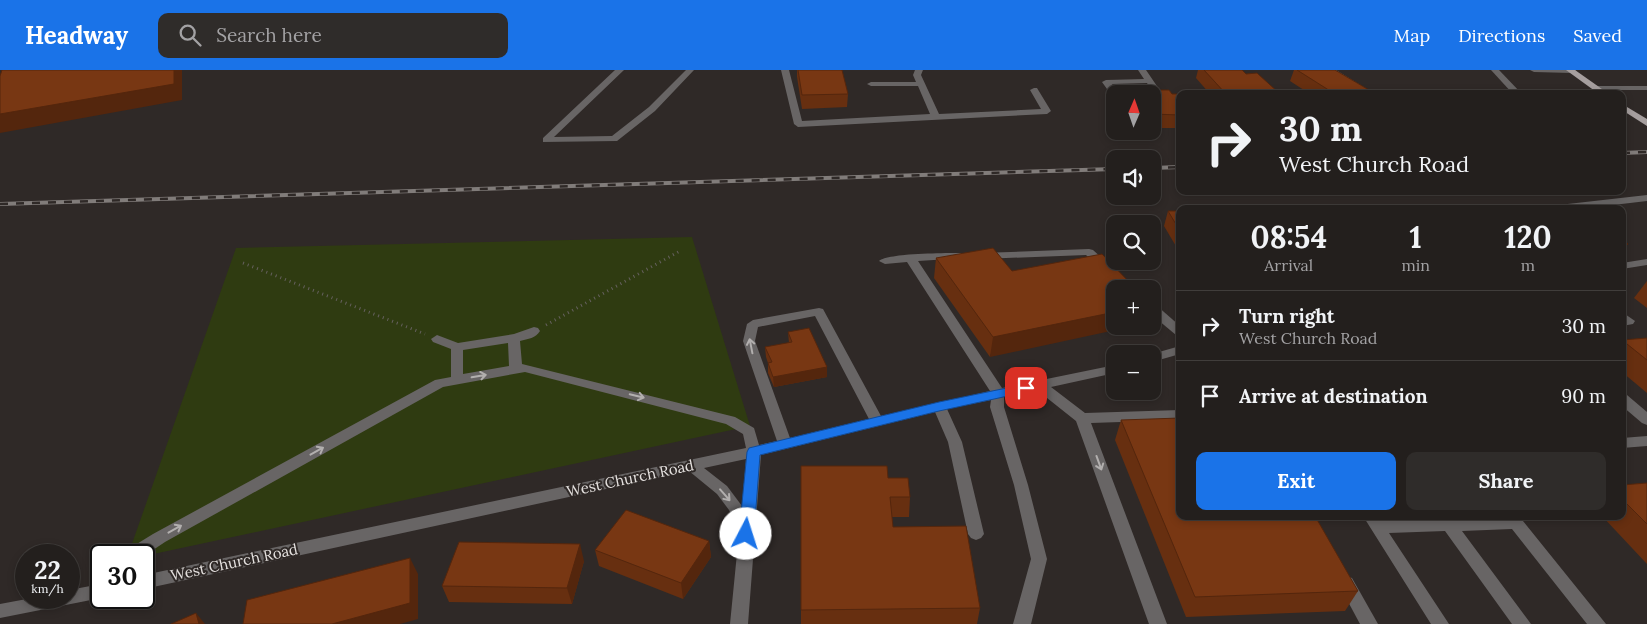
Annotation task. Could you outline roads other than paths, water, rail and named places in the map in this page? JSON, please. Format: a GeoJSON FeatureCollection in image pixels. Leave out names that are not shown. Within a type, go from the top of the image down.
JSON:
{"type":"FeatureCollection","features":[{"type":"Feature","properties":{"kind":"main road"},"geometry":{"type":"LineString","coordinates":[[1571,71],[1599,90]]}},
{"type":"Feature","properties":{"kind":"main road"},"geometry":{"type":"LineString","coordinates":[[1626,109],[1647,123]]}},
{"type":"Feature","properties":{"kind":"street"},"geometry":{"type":"LineString","coordinates":[[620,70],[546,140],[614,139],[652,109],[690,70]]}},
{"type":"Feature","properties":{"kind":"street"},"geometry":{"type":"LineString","coordinates":[[785,70],[798,124],[1047,111],[1034,90]]}},
{"type":"Feature","properties":{"kind":"street"},"geometry":{"type":"LineString","coordinates":[[919,70],[917,75],[936,117]]}},
{"type":"Feature","properties":{"kind":"street"},"geometry":{"type":"LineString","coordinates":[[1142,70],[1152,85]]}},
{"type":"Feature","properties":{"kind":"street"},"geometry":{"type":"LineString","coordinates":[[1330,70],[1364,90]]}},
{"type":"Feature","properties":{"kind":"street"},"geometry":{"type":"LineString","coordinates":[[1495,70],[1514,90]]}},
{"type":"Feature","properties":{"kind":"street"},"geometry":{"type":"LineString","coordinates":[[1534,70],[1571,71]]}},
{"type":"Feature","properties":{"kind":"street"},"geometry":{"type":"LineString","coordinates":[[1108,85],[1106,82],[1149,80]]}},
{"type":"Feature","properties":{"kind":"street"},"geometry":{"type":"LineString","coordinates":[[871,84],[921,84]]}},
{"type":"Feature","properties":{"kind":"street"},"geometry":{"type":"LineString","coordinates":[[1596,88],[1647,88]]}},
{"type":"Feature","properties":{"kind":"street"},"geometry":{"type":"LineString","coordinates":[[1585,205],[1647,198]]}},
{"type":"Feature","properties":{"kind":"street"},"geometry":{"type":"LineString","coordinates":[[886,261],[910,258],[1088,252],[1120,280]]}},
{"type":"Feature","properties":{"kind":"street"},"geometry":{"type":"LineString","coordinates":[[910,258],[998,393],[997,407],[1021,485],[1039,559],[1022,624]]}},
{"type":"Feature","properties":{"kind":"street"},"geometry":{"type":"LineString","coordinates":[[1626,265],[1647,262]]}},
{"type":"Feature","properties":{"kind":"street"},"geometry":{"type":"LineString","coordinates":[[784,444],[748,341],[753,324],[819,312],[877,422]]}},
{"type":"Feature","properties":{"kind":"street"},"geometry":{"type":"LineString","coordinates":[[1161,316],[1176,329]]}},
{"type":"Feature","properties":{"kind":"street"},"geometry":{"type":"LineString","coordinates":[[437,339],[457,347],[514,338],[534,332]]}},
{"type":"Feature","properties":{"kind":"street"},"geometry":{"type":"LineString","coordinates":[[514,338],[516,370]]}},
{"type":"Feature","properties":{"kind":"street"},"geometry":{"type":"LineString","coordinates":[[456,380],[457,347]]}},
{"type":"Feature","properties":{"kind":"street"},"geometry":{"type":"LineString","coordinates":[[1161,355],[1176,351]]}},
{"type":"Feature","properties":{"kind":"street"},"geometry":{"type":"LineString","coordinates":[[150,544],[440,384],[525,368],[730,420],[749,431],[754,452],[739,624]]}},
{"type":"Feature","properties":{"kind":"street","name":"West Church Road"},"geometry":{"type":"LineString","coordinates":[[155,580],[754,452],[939,406],[1106,371]]}},
{"type":"Feature","properties":{"kind":"street"},"geometry":{"type":"LineString","coordinates":[[1041,386],[1082,418],[1158,624]]}},
{"type":"Feature","properties":{"kind":"street"},"geometry":{"type":"LineString","coordinates":[[1626,402],[1647,420]]}},
{"type":"Feature","properties":{"kind":"street"},"geometry":{"type":"LineString","coordinates":[[939,406],[955,442],[976,534]]}},
{"type":"Feature","properties":{"kind":"street"},"geometry":{"type":"LineString","coordinates":[[1082,418],[1176,415]]}},
{"type":"Feature","properties":{"kind":"street"},"geometry":{"type":"LineString","coordinates":[[1626,443],[1647,441]]}},
{"type":"Feature","properties":{"kind":"street"},"geometry":{"type":"LineString","coordinates":[[691,465],[722,490],[736,507],[746,534]]}},
{"type":"Feature","properties":{"kind":"street"},"geometry":{"type":"LineString","coordinates":[[1373,522],[1513,520],[1597,624]]}},
{"type":"Feature","properties":{"kind":"street"},"geometry":{"type":"LineString","coordinates":[[1447,521],[1522,624]]}},
{"type":"Feature","properties":{"kind":"street"},"geometry":{"type":"LineString","coordinates":[[1373,522],[1440,624]]}},
{"type":"Feature","properties":{"kind":"street"},"geometry":{"type":"LineString","coordinates":[[1336,566],[1370,624]]}},
{"type":"Feature","properties":{"kind":"street"},"geometry":{"type":"LineString","coordinates":[[0,611],[15,608]]}},
{"type":"Feature","properties":{"kind":"railway"},"geometry":{"type":"LineString","coordinates":[[1626,153],[1647,152]]}},
{"type":"Feature","properties":{"kind":"railway"},"geometry":{"type":"LineString","coordinates":[[1161,168],[1176,167]]}},
{"type":"Feature","properties":{"kind":"railway"},"geometry":{"type":"LineString","coordinates":[[0,204],[1106,169]]}}]}
